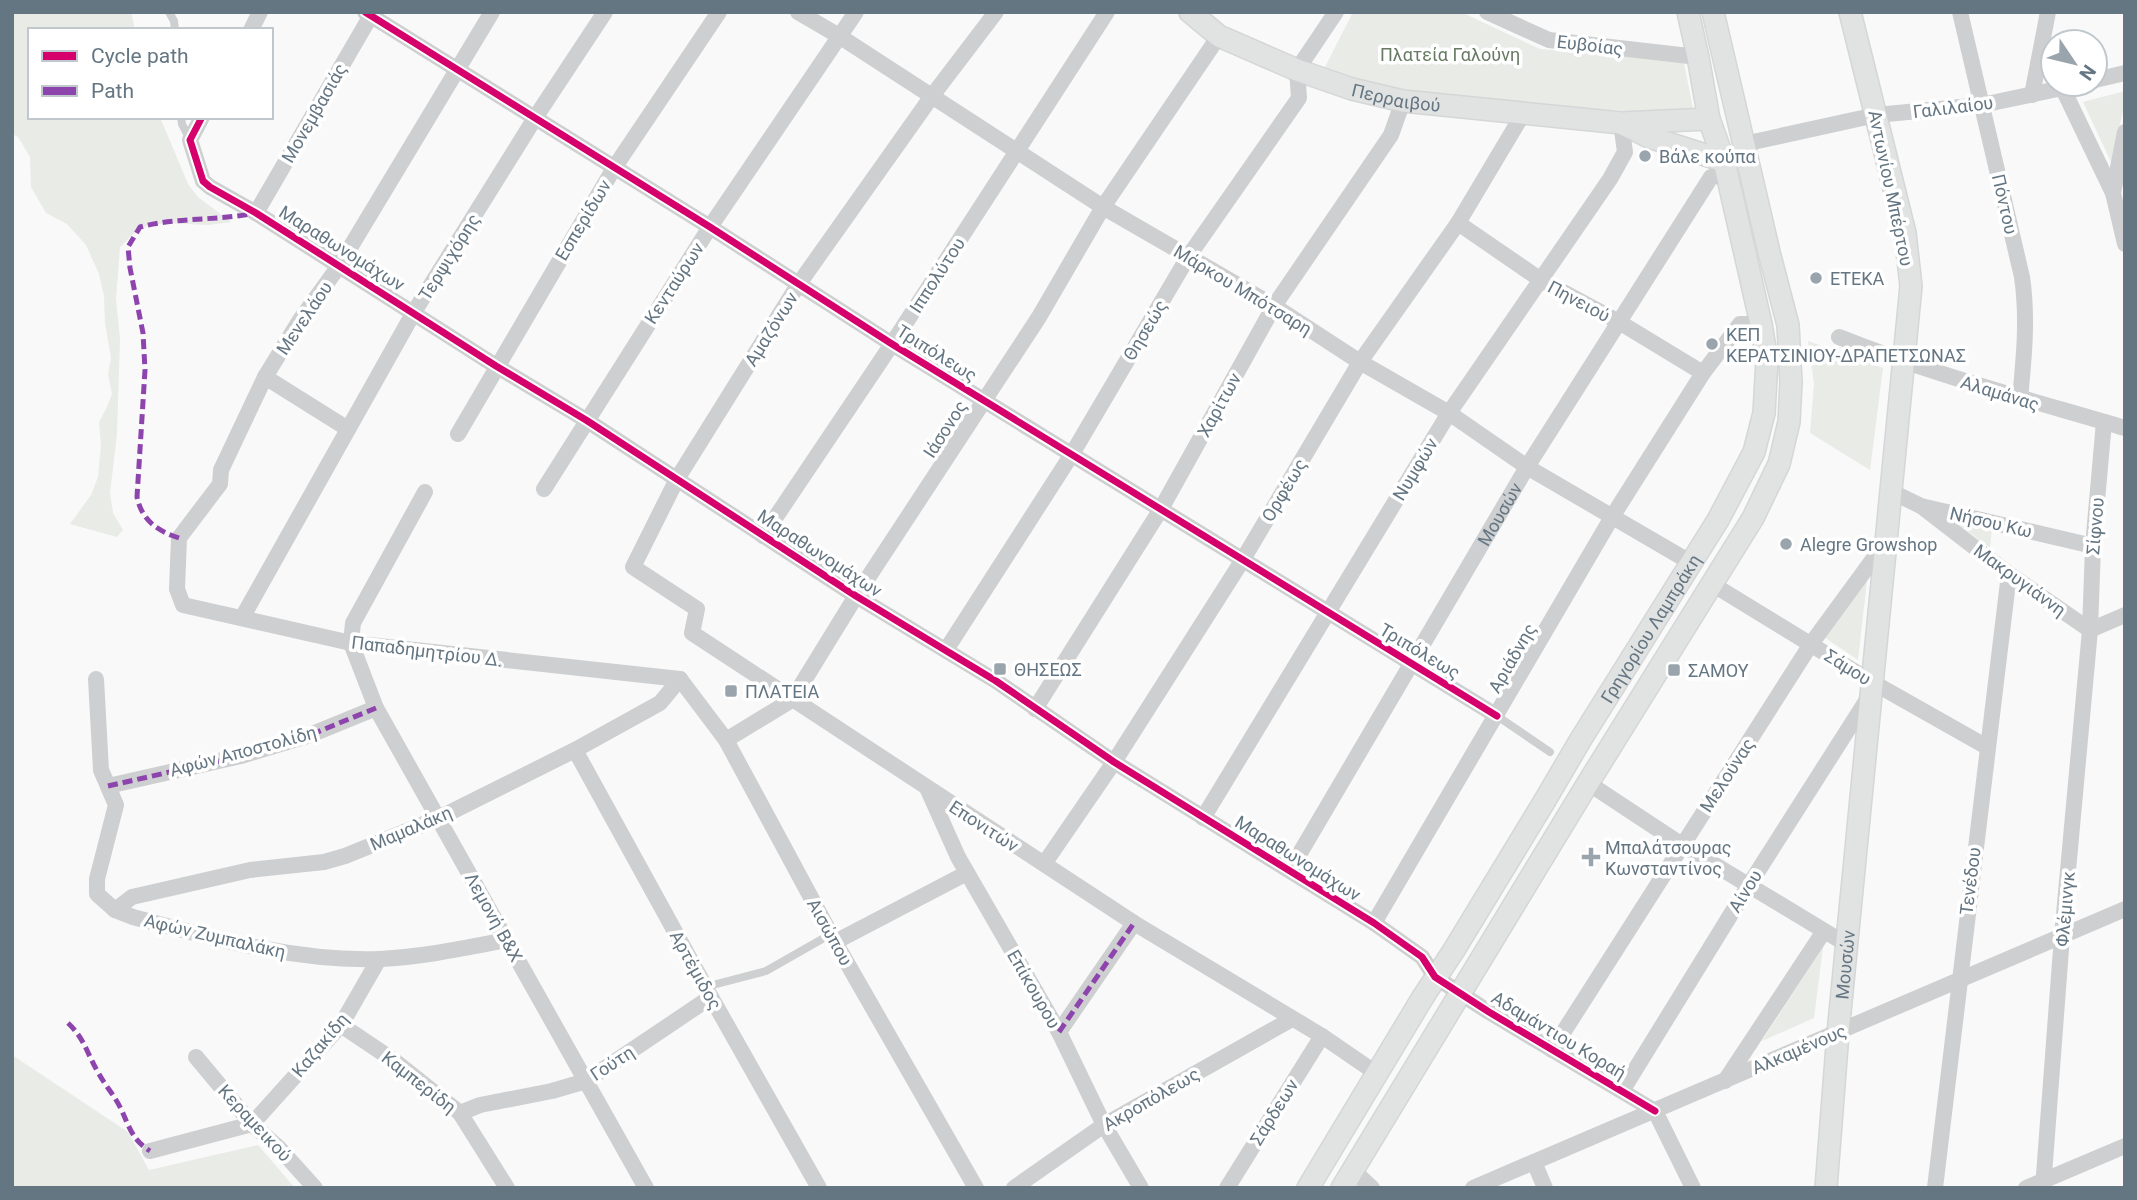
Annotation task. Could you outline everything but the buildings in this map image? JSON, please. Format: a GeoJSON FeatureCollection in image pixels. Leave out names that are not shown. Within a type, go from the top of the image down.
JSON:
{"type":"FeatureCollection","features":[{"type":"Feature","properties":{"kind":"main road","name":"Περραιβού"},"geometry":{"type":"LineString","coordinates":[[1190,12],[1219,36],[1297,70],[1352,89],[1403,101],[1621,123],[1709,119]]}},
{"type":"Feature","properties":{"kind":"main road","name":"Γρηγορίου Λαμπράκη"},"geometry":{"type":"LineString","coordinates":[[1347,1179],[1447,985],[1454,950],[1718,520],[1754,453],[1764,413],[1768,360],[1725,168],[1709,119],[1688,12]]}},
{"type":"Feature","properties":{"kind":"main road","name":"Γρηγορίου Λαμπράκη"},"geometry":{"type":"LineString","coordinates":[[1308,1188],[1376,1073],[1447,985],[1588,783],[1753,518],[1776,475],[1790,422],[1788,325],[1713,12]]}},
{"type":"Feature","properties":{"kind":"main road","name":"Αντωνίου Μπέρτου"},"geometry":{"type":"LineString","coordinates":[[1850,12],[1905,233],[1911,286],[1892,492]]}},
{"type":"Feature","properties":{"kind":"main road","name":"Περραιβού"},"geometry":{"type":"LineString","coordinates":[[1621,123],[1725,168]]}},
{"type":"Feature","properties":{"kind":"main road","name":"Μουσών"},"geometry":{"type":"LineString","coordinates":[[1826,1188],[1846,944],[1892,492]]}},
{"type":"Feature","properties":{"kind":"street"},"geometry":{"type":"LineString","coordinates":[[252,28],[260,12]]}},
{"type":"Feature","properties":{"kind":"street","name":"Μενελάου"},"geometry":{"type":"LineString","coordinates":[[179,600],[179,538],[220,484],[221,470],[265,377],[300,320],[339,265],[492,12]]}},
{"type":"Feature","properties":{"kind":"street","name":"Τερψιχόρης"},"geometry":{"type":"LineString","coordinates":[[242,618],[414,312],[605,12]]}},
{"type":"Feature","properties":{"kind":"street","name":"Εσπερίδων"},"geometry":{"type":"LineString","coordinates":[[457,434],[614,168],[719,12]]}},
{"type":"Feature","properties":{"kind":"street","name":"Μάρκου Μπότσαρη"},"geometry":{"type":"LineString","coordinates":[[798,12],[1103,207],[1274,306],[1360,362],[1449,413],[1527,467],[1690,562]]}},
{"type":"Feature","properties":{"kind":"street","name":"Κενταύρων"},"geometry":{"type":"LineString","coordinates":[[544,489],[710,227],[856,12]]}},
{"type":"Feature","properties":{"kind":"street","name":"Αμαζόνων"},"geometry":{"type":"LineString","coordinates":[[637,555],[660,517],[677,479],[798,285],[932,96],[996,12]]}},
{"type":"Feature","properties":{"kind":"street","name":"Ιππολύτου"},"geometry":{"type":"LineString","coordinates":[[763,536],[892,344],[1107,12]]}},
{"type":"Feature","properties":{"kind":"street"},"geometry":{"type":"LineString","coordinates":[[1297,70],[1336,12]]}},
{"type":"Feature","properties":{"kind":"street","name":"Ευβοίας"},"geometry":{"type":"LineString","coordinates":[[1487,12],[1549,40],[1698,57]]}},
{"type":"Feature","properties":{"kind":"street","name":"Πόντου"},"geometry":{"type":"LineString","coordinates":[[1960,12],[2027,307],[2020,399]]}},
{"type":"Feature","properties":{"kind":"street"},"geometry":{"type":"LineString","coordinates":[[2032,95],[2048,12]]}},
{"type":"Feature","properties":{"kind":"street","name":"Τριπόλεως"},"geometry":{"type":"LineString","coordinates":[[369,13],[892,344],[1497,716]]}},
{"type":"Feature","properties":{"kind":"street","name":"Μονεμβασιάς"},"geometry":{"type":"LineString","coordinates":[[256,213],[369,13]]}},
{"type":"Feature","properties":{"kind":"street","name":"Ιάσονος"},"geometry":{"type":"LineString","coordinates":[[726,740],[792,700],[856,596],[1039,317],[1103,207],[1219,36]]}},
{"type":"Feature","properties":{"kind":"street","name":"Θησεώς"},"geometry":{"type":"LineString","coordinates":[[946,650],[1072,454],[1188,257],[1299,98],[1297,70]]}},
{"type":"Feature","properties":{"kind":"street","name":"Γαλιλαίου"},"geometry":{"type":"LineString","coordinates":[[1744,144],[1876,115],[1982,105],[2039,94]]}},
{"type":"Feature","properties":{"kind":"street"},"geometry":{"type":"LineString","coordinates":[[2067,98],[2113,193],[2125,244]]}},
{"type":"Feature","properties":{"kind":"street","name":"Χαρίτων"},"geometry":{"type":"LineString","coordinates":[[1035,709],[1161,509],[1274,306],[1391,135],[1403,101]]}},
{"type":"Feature","properties":{"kind":"street","name":"Ορφέως"},"geometry":{"type":"LineString","coordinates":[[1044,864],[1114,762],[1242,561],[1360,362],[1458,223],[1523,114]]}},
{"type":"Feature","properties":{"kind":"street"},"geometry":{"type":"LineString","coordinates":[[190,140],[201,119]]}},
{"type":"Feature","properties":{"kind":"street","name":"Νυμφών"},"geometry":{"type":"LineString","coordinates":[[1203,818],[1449,413],[1610,178],[1625,152],[1621,123]]}},
{"type":"Feature","properties":{"kind":"street"},"geometry":{"type":"LineString","coordinates":[[2113,193],[2125,132]]}},
{"type":"Feature","properties":{"kind":"street","name":"Μαραθωνομάχων"},"geometry":{"type":"LineString","coordinates":[[190,140],[203,181],[586,420],[856,596],[946,650],[1114,762],[1374,923],[1422,957],[1447,985]]}},
{"type":"Feature","properties":{"kind":"street","name":"Μουσών"},"geometry":{"type":"LineString","coordinates":[[1290,870],[1527,467],[1711,177],[1725,168]]}},
{"type":"Feature","properties":{"kind":"street","name":"Πηνειού"},"geometry":{"type":"LineString","coordinates":[[1458,223],[1541,280],[1619,322],[1703,373]]}},
{"type":"Feature","properties":{"kind":"street","name":"Αριάδνης"},"geometry":{"type":"LineString","coordinates":[[1374,923],[1612,517],[1703,373],[1740,324],[1761,324]]}},
{"type":"Feature","properties":{"kind":"street","name":"Αλαμάνας"},"geometry":{"type":"LineString","coordinates":[[1839,337],[1905,363],[2125,428]]}},
{"type":"Feature","properties":{"kind":"street"},"geometry":{"type":"LineString","coordinates":[[265,377],[348,429]]}},
{"type":"Feature","properties":{"kind":"street","name":"Σίφνου"},"geometry":{"type":"LineString","coordinates":[[2090,630],[2093,547],[2104,422]]}},
{"type":"Feature","properties":{"kind":"street"},"geometry":{"type":"LineString","coordinates":[[351,643],[353,623],[425,492]]}},
{"type":"Feature","properties":{"kind":"street","name":"Νήσου Κω"},"geometry":{"type":"LineString","coordinates":[[1892,492],[1921,506],[2093,547]]}},
{"type":"Feature","properties":{"kind":"street","name":"Μακρυγιάννη"},"geometry":{"type":"LineString","coordinates":[[1921,506],[2008,574],[2090,630]]}},
{"type":"Feature","properties":{"kind":"street","name":"Μελούνας"},"geometry":{"type":"LineString","coordinates":[[1552,1050],[1811,644],[1887,540]]}},
{"type":"Feature","properties":{"kind":"street","name":"Επονιτών"},"geometry":{"type":"LineString","coordinates":[[637,555],[633,567],[697,609],[692,633],[1134,923],[1322,1036],[1376,1073]]}},
{"type":"Feature","properties":{"kind":"street","name":"Τενέδου"},"geometry":{"type":"LineString","coordinates":[[1934,1188],[2008,574]]}},
{"type":"Feature","properties":{"kind":"street","name":"Σάμου"},"geometry":{"type":"LineString","coordinates":[[1712,584],[1811,644],[1872,688],[1987,747]]}},
{"type":"Feature","properties":{"kind":"street","name":"Παπαδημητρίου Δ."},"geometry":{"type":"LineString","coordinates":[[179,600],[183,605],[351,643],[680,679]]}},
{"type":"Feature","properties":{"kind":"street"},"geometry":{"type":"LineString","coordinates":[[2090,630],[2125,615]]}},
{"type":"Feature","properties":{"kind":"street","name":"Φλέμινγκ"},"geometry":{"type":"LineString","coordinates":[[2043,1184],[2090,630]]}},
{"type":"Feature","properties":{"kind":"street","name":"Λεμονή Β&Χ"},"geometry":{"type":"LineString","coordinates":[[351,643],[376,708],[646,1188]]}},
{"type":"Feature","properties":{"kind":"street"},"geometry":{"type":"LineString","coordinates":[[96,679],[102,770],[108,786]]}},
{"type":"Feature","properties":{"kind":"street","name":"Αισώπου"},"geometry":{"type":"LineString","coordinates":[[680,679],[726,740],[833,938],[976,1188]]}},
{"type":"Feature","properties":{"kind":"street","name":"Μαμαλάκη"},"geometry":{"type":"LineString","coordinates":[[116,910],[132,897],[250,870],[324,862],[439,818],[575,750],[660,703],[680,679]]}},
{"type":"Feature","properties":{"kind":"street","name":"Αίνου"},"geometry":{"type":"LineString","coordinates":[[1622,1091],[1872,688]]}},
{"type":"Feature","properties":{"kind":"street","name":"Αφών Αποστολίδη"},"geometry":{"type":"LineString","coordinates":[[108,786],[241,756],[310,735],[376,708]]}},
{"type":"Feature","properties":{"kind":"street","name":"Αρτέμιδος"},"geometry":{"type":"LineString","coordinates":[[575,750],[819,1188]]}},
{"type":"Feature","properties":{"kind":"street"},"geometry":{"type":"LineString","coordinates":[[1588,783],[1682,845],[1846,944]]}},
{"type":"Feature","properties":{"kind":"street","name":"Αφών Ζυμπαλάκη"},"geometry":{"type":"LineString","coordinates":[[108,786],[116,805],[97,879],[97,894],[116,910],[133,917],[243,945],[298,955],[379,959],[441,952],[507,940]]}},
{"type":"Feature","properties":{"kind":"street","name":"Επίκουρου"},"geometry":{"type":"LineString","coordinates":[[928,790],[967,873],[1059,1032],[1104,1125],[1140,1188]]}},
{"type":"Feature","properties":{"kind":"street","name":"Γούτη"},"geometry":{"type":"LineString","coordinates":[[833,938],[967,873]]}},
{"type":"Feature","properties":{"kind":"street","name":"Αλκαμένους"},"geometry":{"type":"LineString","coordinates":[[1473,1188],[2125,909]]}},
{"type":"Feature","properties":{"kind":"street"},"geometry":{"type":"LineString","coordinates":[[1059,1032],[1134,923]]}},
{"type":"Feature","properties":{"kind":"street"},"geometry":{"type":"LineString","coordinates":[[1725,1081],[1824,931]]}},
{"type":"Feature","properties":{"kind":"street","name":"Καζακίδη"},"geometry":{"type":"LineString","coordinates":[[252,1125],[341,1025],[379,959]]}},
{"type":"Feature","properties":{"kind":"street","name":"Αδαμάντιου Κοραή"},"geometry":{"type":"LineString","coordinates":[[1447,985],[1655,1111]]}},
{"type":"Feature","properties":{"kind":"street","name":"Γούτη"},"geometry":{"type":"LineString","coordinates":[[460,1113],[480,1105],[552,1091],[586,1081],[708,992]]}},
{"type":"Feature","properties":{"kind":"street","name":"Ακροπόλεως"},"geometry":{"type":"LineString","coordinates":[[1014,1188],[1104,1125],[1292,1019]]}},
{"type":"Feature","properties":{"kind":"street","name":"Καμπερίδη"},"geometry":{"type":"LineString","coordinates":[[341,1025],[396,1062],[460,1113],[507,1188]]}},
{"type":"Feature","properties":{"kind":"street","name":"Σάρδεων"},"geometry":{"type":"LineString","coordinates":[[1227,1188],[1322,1036]]}},
{"type":"Feature","properties":{"kind":"street","name":"Κεραμεικού"},"geometry":{"type":"LineString","coordinates":[[196,1057],[252,1125],[279,1148],[315,1188]]}},
{"type":"Feature","properties":{"kind":"street"},"geometry":{"type":"LineString","coordinates":[[1655,1111],[1693,1188]]}},
{"type":"Feature","properties":{"kind":"street"},"geometry":{"type":"LineString","coordinates":[[150,1151],[252,1125]]}},
{"type":"Feature","properties":{"kind":"street"},"geometry":{"type":"LineString","coordinates":[[2026,1188],[2043,1184],[2125,1146]]}},
{"type":"Feature","properties":{"kind":"street"},"geometry":{"type":"LineString","coordinates":[[1534,1162],[1545,1188]]}},
{"type":"Feature","properties":{"kind":"street"},"geometry":{"type":"LineString","coordinates":[[1347,1179],[1372,1188]]}},
{"type":"Feature","properties":{"kind":"lane"},"geometry":{"type":"LineString","coordinates":[[181,119],[190,140]]}},
{"type":"Feature","properties":{"kind":"lane","name":"Τριπόλεως"},"geometry":{"type":"LineString","coordinates":[[1497,716],[1550,751]]}},
{"type":"Feature","properties":{"kind":"lane","name":"Γούτη"},"geometry":{"type":"LineString","coordinates":[[708,992],[766,971],[833,938]]}},
{"type":"Feature","properties":{"kind":"green space"},"geometry":{"type":"Polygon","coordinates":[[[12,12],[131,12],[135,28],[28,28],[28,119],[161,119],[188,184],[198,197],[231,222],[147,226],[134,233],[120,247],[116,299],[120,339],[117,434],[110,493],[113,513],[123,530],[117,537],[70,524],[91,495],[98,477],[101,445],[99,422],[112,394],[108,374],[111,358],[99,274],[86,245],[67,224],[46,213],[31,187],[30,157],[18,137],[12,134],[12,12]]]}},
{"type":"Feature","properties":{"kind":"green space","name":"Πλατεία Γαλούνη"},"geometry":{"type":"Polygon","coordinates":[[[1353,12],[1461,12],[1540,49],[1684,63],[1694,114],[1507,103],[1320,77],[1353,12]]]}},
{"type":"Feature","properties":{"kind":"green space"},"geometry":{"type":"Polygon","coordinates":[[[2125,91],[2125,103],[2111,162],[2083,102],[2109,98],[2109,95],[2125,91]]]}},
{"type":"Feature","properties":{"kind":"green space"},"geometry":{"type":"Polygon","coordinates":[[[1808,341],[1883,368],[1870,470],[1810,433],[1814,384],[1808,341]]]}},
{"type":"Feature","properties":{"kind":"green space"},"geometry":{"type":"Polygon","coordinates":[[[1946,515],[1992,527],[1990,548],[1946,515]]]}},
{"type":"Feature","properties":{"kind":"green space"},"geometry":{"type":"Polygon","coordinates":[[[1868,572],[1858,660],[1824,637],[1868,572]]]}},
{"type":"Feature","properties":{"kind":"green space"},"geometry":{"type":"Polygon","coordinates":[[[1823,947],[1814,1018],[1762,1041],[1823,947]]]}},
{"type":"Feature","properties":{"kind":"green space"},"geometry":{"type":"Polygon","coordinates":[[[12,1055],[128,1132],[149,1170],[258,1145],[295,1188],[12,1188],[12,1055]]]}},
{"type":"Feature","properties":{"kind":"marked path"},"geometry":{"type":"LineString","coordinates":[[179,538],[152,524],[143,513],[137,497],[145,370],[143,333],[128,247],[140,227],[256,213]]}},
{"type":"Feature","properties":{"kind":"marked path"},"geometry":{"type":"LineString","coordinates":[[108,786],[241,756],[310,735],[376,708]]}},
{"type":"Feature","properties":{"kind":"marked path"},"geometry":{"type":"LineString","coordinates":[[1059,1032],[1134,923]]}},
{"type":"Feature","properties":{"kind":"marked path"},"geometry":{"type":"LineString","coordinates":[[68,1023],[82,1041],[135,1137],[150,1151]]}},
{"type":"Feature","properties":{"kind":"cycle path"},"geometry":{"type":"LineString","coordinates":[[365,12],[892,344],[1497,716]]}},
{"type":"Feature","properties":{"kind":"cycle path"},"geometry":{"type":"LineString","coordinates":[[201,119],[190,140],[203,181],[210,187],[256,213],[586,420],[856,596],[996,681],[1114,762],[1374,923],[1422,957],[1435,977],[1655,1111]]}},
{"type":"Feature","properties":{"kind":"place","name":"Βάλε κούπα"},"geometry":{"type":"Point","coordinates":[1645,156]}},
{"type":"Feature","properties":{"kind":"place","name":"ΕΤΕΚΑ"},"geometry":{"type":"Point","coordinates":[1816,278]}},
{"type":"Feature","properties":{"kind":"place","name":"ΚΕΠ ΚΕΡΑΤΣΙΝΙΟΥ-ΔΡΑΠΕΤΣΩΝΑΣ"},"geometry":{"type":"Point","coordinates":[1712,344]}},
{"type":"Feature","properties":{"kind":"place","name":"Alegre Growshop"},"geometry":{"type":"Point","coordinates":[1786,544]}},
{"type":"Feature","properties":{"kind":"place","name":"ΘΗΣΕΩΣ"},"geometry":{"type":"Point","coordinates":[1000,669]}},
{"type":"Feature","properties":{"kind":"place","name":"ΣΑΜΟΥ"},"geometry":{"type":"Point","coordinates":[1674,670]}},
{"type":"Feature","properties":{"kind":"place","name":"ΠΛΑΤΕΙΑ"},"geometry":{"type":"Point","coordinates":[731,691]}},
{"type":"Feature","properties":{"kind":"place","name":"Μπαλάτσουρας Κωνσταντίνος"},"geometry":{"type":"Point","coordinates":[1591,857]}}]}
